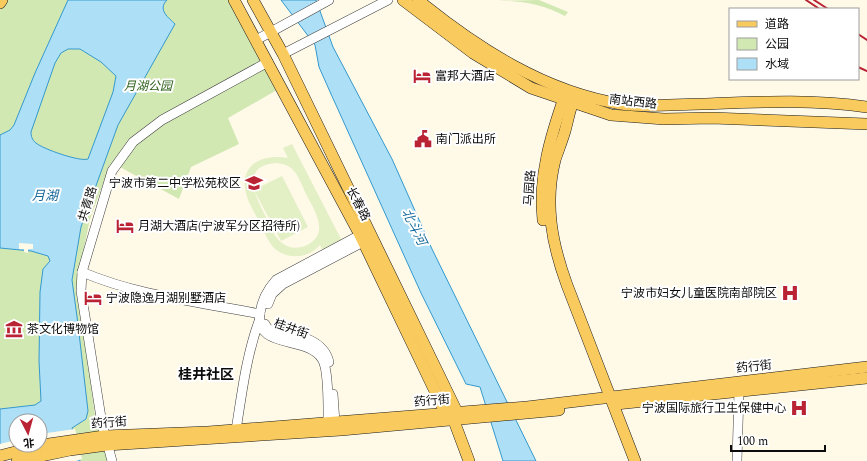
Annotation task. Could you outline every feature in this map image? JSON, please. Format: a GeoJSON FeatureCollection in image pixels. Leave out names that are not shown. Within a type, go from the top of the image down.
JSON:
{"type":"FeatureCollection","features":[{"type":"Feature","properties":{"kind":"main road","name":"长春路"},"geometry":{"type":"LineString","coordinates":[[234,0],[361,239],[445,412]]}},
{"type":"Feature","properties":{"kind":"main road","name":"长春路"},"geometry":{"type":"LineString","coordinates":[[253,0],[283,54],[455,418],[469,461]]}},
{"type":"Feature","properties":{"kind":"main road","name":"南站西路"},"geometry":{"type":"LineString","coordinates":[[403,0],[473,53],[531,88],[569,96],[622,104],[798,102],[867,107]]}},
{"type":"Feature","properties":{"kind":"main road","name":"南站西路"},"geometry":{"type":"LineString","coordinates":[[418,0],[452,27],[504,60],[545,81],[569,96],[611,115],[664,119],[712,118],[867,124]]}},
{"type":"Feature","properties":{"kind":"main road"},"geometry":{"type":"LineString","coordinates":[[268,62],[283,54]]}},
{"type":"Feature","properties":{"kind":"main road","name":"马园路"},"geometry":{"type":"LineString","coordinates":[[569,96],[547,157],[542,181],[541,204],[544,233],[553,260],[567,286],[635,461]]}},
{"type":"Feature","properties":{"kind":"main road","name":"药行街"},"geometry":{"type":"LineString","coordinates":[[105,441],[209,440],[455,418],[611,400],[867,367]]}},
{"type":"Feature","properties":{"kind":"main road","name":"药行街"},"geometry":{"type":"LineString","coordinates":[[611,400],[740,391],[867,378]]}},
{"type":"Feature","properties":{"kind":"main road","name":"药行街"},"geometry":{"type":"LineString","coordinates":[[0,456],[42,445],[332,423],[445,412],[455,418]]}},
{"type":"Feature","properties":{"kind":"main road","name":"药行街"},"geometry":{"type":"LineString","coordinates":[[17,461],[91,442]]}},
{"type":"Feature","properties":{"kind":"street"},"geometry":{"type":"LineString","coordinates":[[256,40],[329,0]]}},
{"type":"Feature","properties":{"kind":"street"},"geometry":{"type":"LineString","coordinates":[[283,54],[388,0]]}},
{"type":"Feature","properties":{"kind":"street","name":"共青路"},"geometry":{"type":"LineString","coordinates":[[112,461],[105,441],[81,291],[82,272],[112,170],[133,142],[162,120],[268,62]]}},
{"type":"Feature","properties":{"kind":"street","name":"桂井街"},"geometry":{"type":"LineString","coordinates":[[332,423],[326,371],[322,359],[315,352],[301,344],[282,341],[271,336],[263,330],[259,318],[267,291],[276,280],[361,239]]}},
{"type":"Feature","properties":{"kind":"street","name":"桂井街"},"geometry":{"type":"LineString","coordinates":[[332,423],[331,369],[328,357],[313,341],[268,329],[265,322],[265,310],[272,294],[283,284],[361,239]]}},
{"type":"Feature","properties":{"kind":"street"},"geometry":{"type":"LineString","coordinates":[[82,272],[101,280],[142,291],[259,318],[250,346],[245,369],[236,430]]}},
{"type":"Feature","properties":{"kind":"street"},"geometry":{"type":"LineString","coordinates":[[737,461],[740,391]]}},
{"type":"Feature","properties":{"kind":"green space","name":"月湖公园"},"geometry":{"type":"Polygon","coordinates":[[[7,0],[230,0],[277,90],[228,118],[239,144],[191,167],[179,199],[118,166],[110,165],[90,219],[77,282],[96,422],[108,461],[0,461],[0,9],[7,0]]]}},
{"type":"Feature","properties":{"kind":"green space"},"geometry":{"type":"Polygon","coordinates":[[[539,0],[568,12],[565,16],[533,4],[516,1],[499,1],[539,0]]]}},
{"type":"Feature","properties":{"kind":"green space"},"geometry":{"type":"Polygon","coordinates":[[[292,144],[342,241],[323,251],[320,245],[306,255],[289,256],[275,249],[248,200],[245,183],[246,174],[250,168],[262,159],[279,157],[288,158],[283,148],[292,144]],[[276,163],[265,165],[257,170],[254,176],[253,184],[255,192],[274,234],[279,240],[284,245],[290,247],[302,247],[313,241],[317,236],[319,222],[296,173],[284,164],[276,163]]]}},
{"type":"Feature","properties":{"kind":"green space"},"geometry":{"type":"Polygon","coordinates":[[[282,176],[308,227],[281,241],[254,190],[282,176]]]}},
{"type":"Feature","properties":{"kind":"water","name":"月湖"},"geometry":{"type":"Polygon","coordinates":[[[68,0],[167,0],[163,7],[165,14],[175,24],[118,125],[81,227],[72,280],[78,324],[75,325],[76,333],[79,333],[88,411],[86,419],[72,428],[80,461],[0,461],[0,409],[35,405],[41,401],[39,361],[40,292],[43,269],[50,261],[48,256],[31,251],[0,248],[0,135],[10,130],[14,125],[35,73],[68,0]],[[68,49],[61,53],[55,63],[31,135],[35,142],[40,146],[77,159],[88,159],[113,92],[116,76],[101,62],[80,49],[68,49]]]}},
{"type":"Feature","properties":{"kind":"water","name":"北斗河"},"geometry":{"type":"Polygon","coordinates":[[[281,0],[316,0],[333,47],[392,159],[432,249],[536,461],[503,461],[480,387],[466,384],[421,293],[331,94],[319,67],[315,45],[281,0]]]}},
{"type":"Feature","properties":{"kind":"pier"},"geometry":{"type":"Polygon","coordinates":[[[19,243],[33,244],[33,249],[28,249],[28,253],[24,252],[24,249],[19,249],[19,243]]]}},
{"type":"Feature","properties":{"kind":"pier"},"geometry":{"type":"Polygon","coordinates":[[[75,429],[82,459],[76,461],[0,461],[0,444],[8,442],[8,453],[48,453],[48,433],[75,429]]]}},
{"type":"Feature","properties":{"kind":"railway"},"geometry":{"type":"LineString","coordinates":[[806,0],[818,8]]}},
{"type":"Feature","properties":{"kind":"railway"},"geometry":{"type":"LineString","coordinates":[[814,0],[826,8]]}},
{"type":"Feature","properties":{"kind":"railway"},"geometry":{"type":"LineString","coordinates":[[859,35],[867,40]]}},
{"type":"Feature","properties":{"kind":"railway"},"geometry":{"type":"LineString","coordinates":[[859,67],[867,71]]}},
{"type":"Feature","properties":{"kind":"place","name":"富邦大酒店"},"geometry":{"type":"Point","coordinates":[422,76]}},
{"type":"Feature","properties":{"kind":"place","name":"南门派出所"},"geometry":{"type":"Point","coordinates":[423,139]}},
{"type":"Feature","properties":{"kind":"place","name":"宁波市第二中学松苑校区"},"geometry":{"type":"Point","coordinates":[254,183]}},
{"type":"Feature","properties":{"kind":"place","name":"月湖大酒店(宁波军分区招待所)"},"geometry":{"type":"Point","coordinates":[125,226]}},
{"type":"Feature","properties":{"kind":"place","name":"宁波市妇女儿童医院南部院区"},"geometry":{"type":"Point","coordinates":[790,293]}},
{"type":"Feature","properties":{"kind":"place","name":"宁波隐逸月湖别墅酒店"},"geometry":{"type":"Point","coordinates":[93,298]}},
{"type":"Feature","properties":{"kind":"place","name":"茶文化博物馆"},"geometry":{"type":"Point","coordinates":[14,329]}},
{"type":"Feature","properties":{"kind":"place","name":"宁波国际旅行卫生保健中心"},"geometry":{"type":"Point","coordinates":[799,408]}},
{"type":"Feature","properties":{"kind":"district","name":"桂井社区"},"geometry":{"type":"Point","coordinates":[206,374]}}]}
